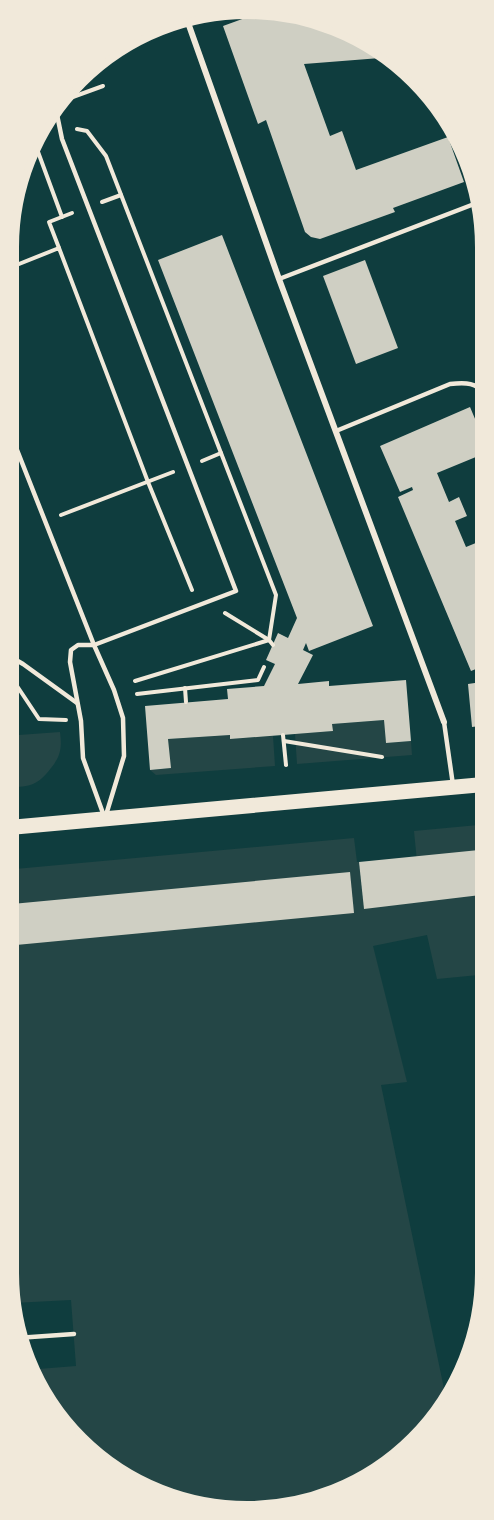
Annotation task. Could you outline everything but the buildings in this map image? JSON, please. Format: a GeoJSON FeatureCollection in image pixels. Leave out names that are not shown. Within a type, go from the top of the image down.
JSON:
{"type":"FeatureCollection","features":[{"type":"Feature","properties":{"kind":"main road"},"geometry":{"type":"LineString","coordinates":[[15,827],[479,785]]}},
{"type":"Feature","properties":{"kind":"street"},"geometry":{"type":"LineString","coordinates":[[188,23],[279,279],[444,722]]}},
{"type":"Feature","properties":{"kind":"lane"},"geometry":{"type":"LineString","coordinates":[[57,114],[62,139],[236,591],[94,645],[78,645],[71,650],[70,662],[81,720],[83,758],[105,818]]}},
{"type":"Feature","properties":{"kind":"lane"},"geometry":{"type":"LineString","coordinates":[[279,279],[475,204]]}},
{"type":"Feature","properties":{"kind":"lane"},"geometry":{"type":"LineString","coordinates":[[336,431],[450,384],[463,382],[479,387]]}},
{"type":"Feature","properties":{"kind":"lane"},"geometry":{"type":"LineString","coordinates":[[15,445],[114,690],[123,718],[124,756],[105,818]]}},
{"type":"Feature","properties":{"kind":"lane"},"geometry":{"type":"LineString","coordinates":[[15,659],[77,703]]}},
{"type":"Feature","properties":{"kind":"lane"},"geometry":{"type":"LineString","coordinates":[[444,722],[453,788]]}},
{"type":"Feature","properties":{"kind":"lane"},"geometry":{"type":"LineString","coordinates":[[24,1337],[74,1334]]}},
{"type":"Feature","properties":{"kind":"path"},"geometry":{"type":"LineString","coordinates":[[72,108],[70,98],[103,86]]}},
{"type":"Feature","properties":{"kind":"path"},"geometry":{"type":"LineString","coordinates":[[74,129],[87,131],[106,156],[222,453],[276,595],[269,640]]}},
{"type":"Feature","properties":{"kind":"path"},"geometry":{"type":"LineString","coordinates":[[37,149],[62,217]]}},
{"type":"Feature","properties":{"kind":"path"},"geometry":{"type":"LineString","coordinates":[[15,266],[59,248],[190,589],[269,640],[273,645]]}},
{"type":"Feature","properties":{"kind":"path"},"geometry":{"type":"LineString","coordinates":[[61,514],[222,453]]}},
{"type":"Feature","properties":{"kind":"path"},"geometry":{"type":"LineString","coordinates":[[135,681],[269,640]]}},
{"type":"Feature","properties":{"kind":"path"},"geometry":{"type":"LineString","coordinates":[[137,693],[258,680],[264,667]]}},
{"type":"Feature","properties":{"kind":"path"},"geometry":{"type":"LineString","coordinates":[[15,683],[39,719],[81,720]]}},
{"type":"Feature","properties":{"kind":"path"},"geometry":{"type":"LineString","coordinates":[[185,688],[186,702]]}},
{"type":"Feature","properties":{"kind":"path"},"geometry":{"type":"LineString","coordinates":[[283,735],[286,765]]}},
{"type":"Feature","properties":{"kind":"path"},"geometry":{"type":"LineString","coordinates":[[284,741],[382,757]]}},
{"type":"Feature","properties":{"kind":"shaded area"},"geometry":{"type":"Polygon","coordinates":[[[384,720],[386,743],[411,741],[412,755],[297,764],[295,734],[332,731],[332,724],[384,720]]]}},
{"type":"Feature","properties":{"kind":"shaded area"},"geometry":{"type":"Polygon","coordinates":[[[60,732],[59,755],[46,775],[31,785],[15,787],[15,735],[60,732]]]}},
{"type":"Feature","properties":{"kind":"shaded area"},"geometry":{"type":"Polygon","coordinates":[[[230,735],[230,739],[273,736],[275,766],[156,775],[150,770],[170,768],[168,739],[230,735]]]}},
{"type":"Feature","properties":{"kind":"shaded area"},"geometry":{"type":"Polygon","coordinates":[[[479,825],[479,975],[437,979],[427,935],[373,946],[407,1082],[381,1085],[445,1394],[421,1426],[388,1457],[363,1474],[322,1493],[292,1501],[262,1505],[232,1505],[202,1501],[172,1493],[131,1474],[94,1447],[63,1414],[39,1376],[36,1369],[76,1366],[71,1300],[17,1303],[15,1288],[15,869],[354,838],[364,908],[421,902],[414,831],[479,825]]]}}]}
